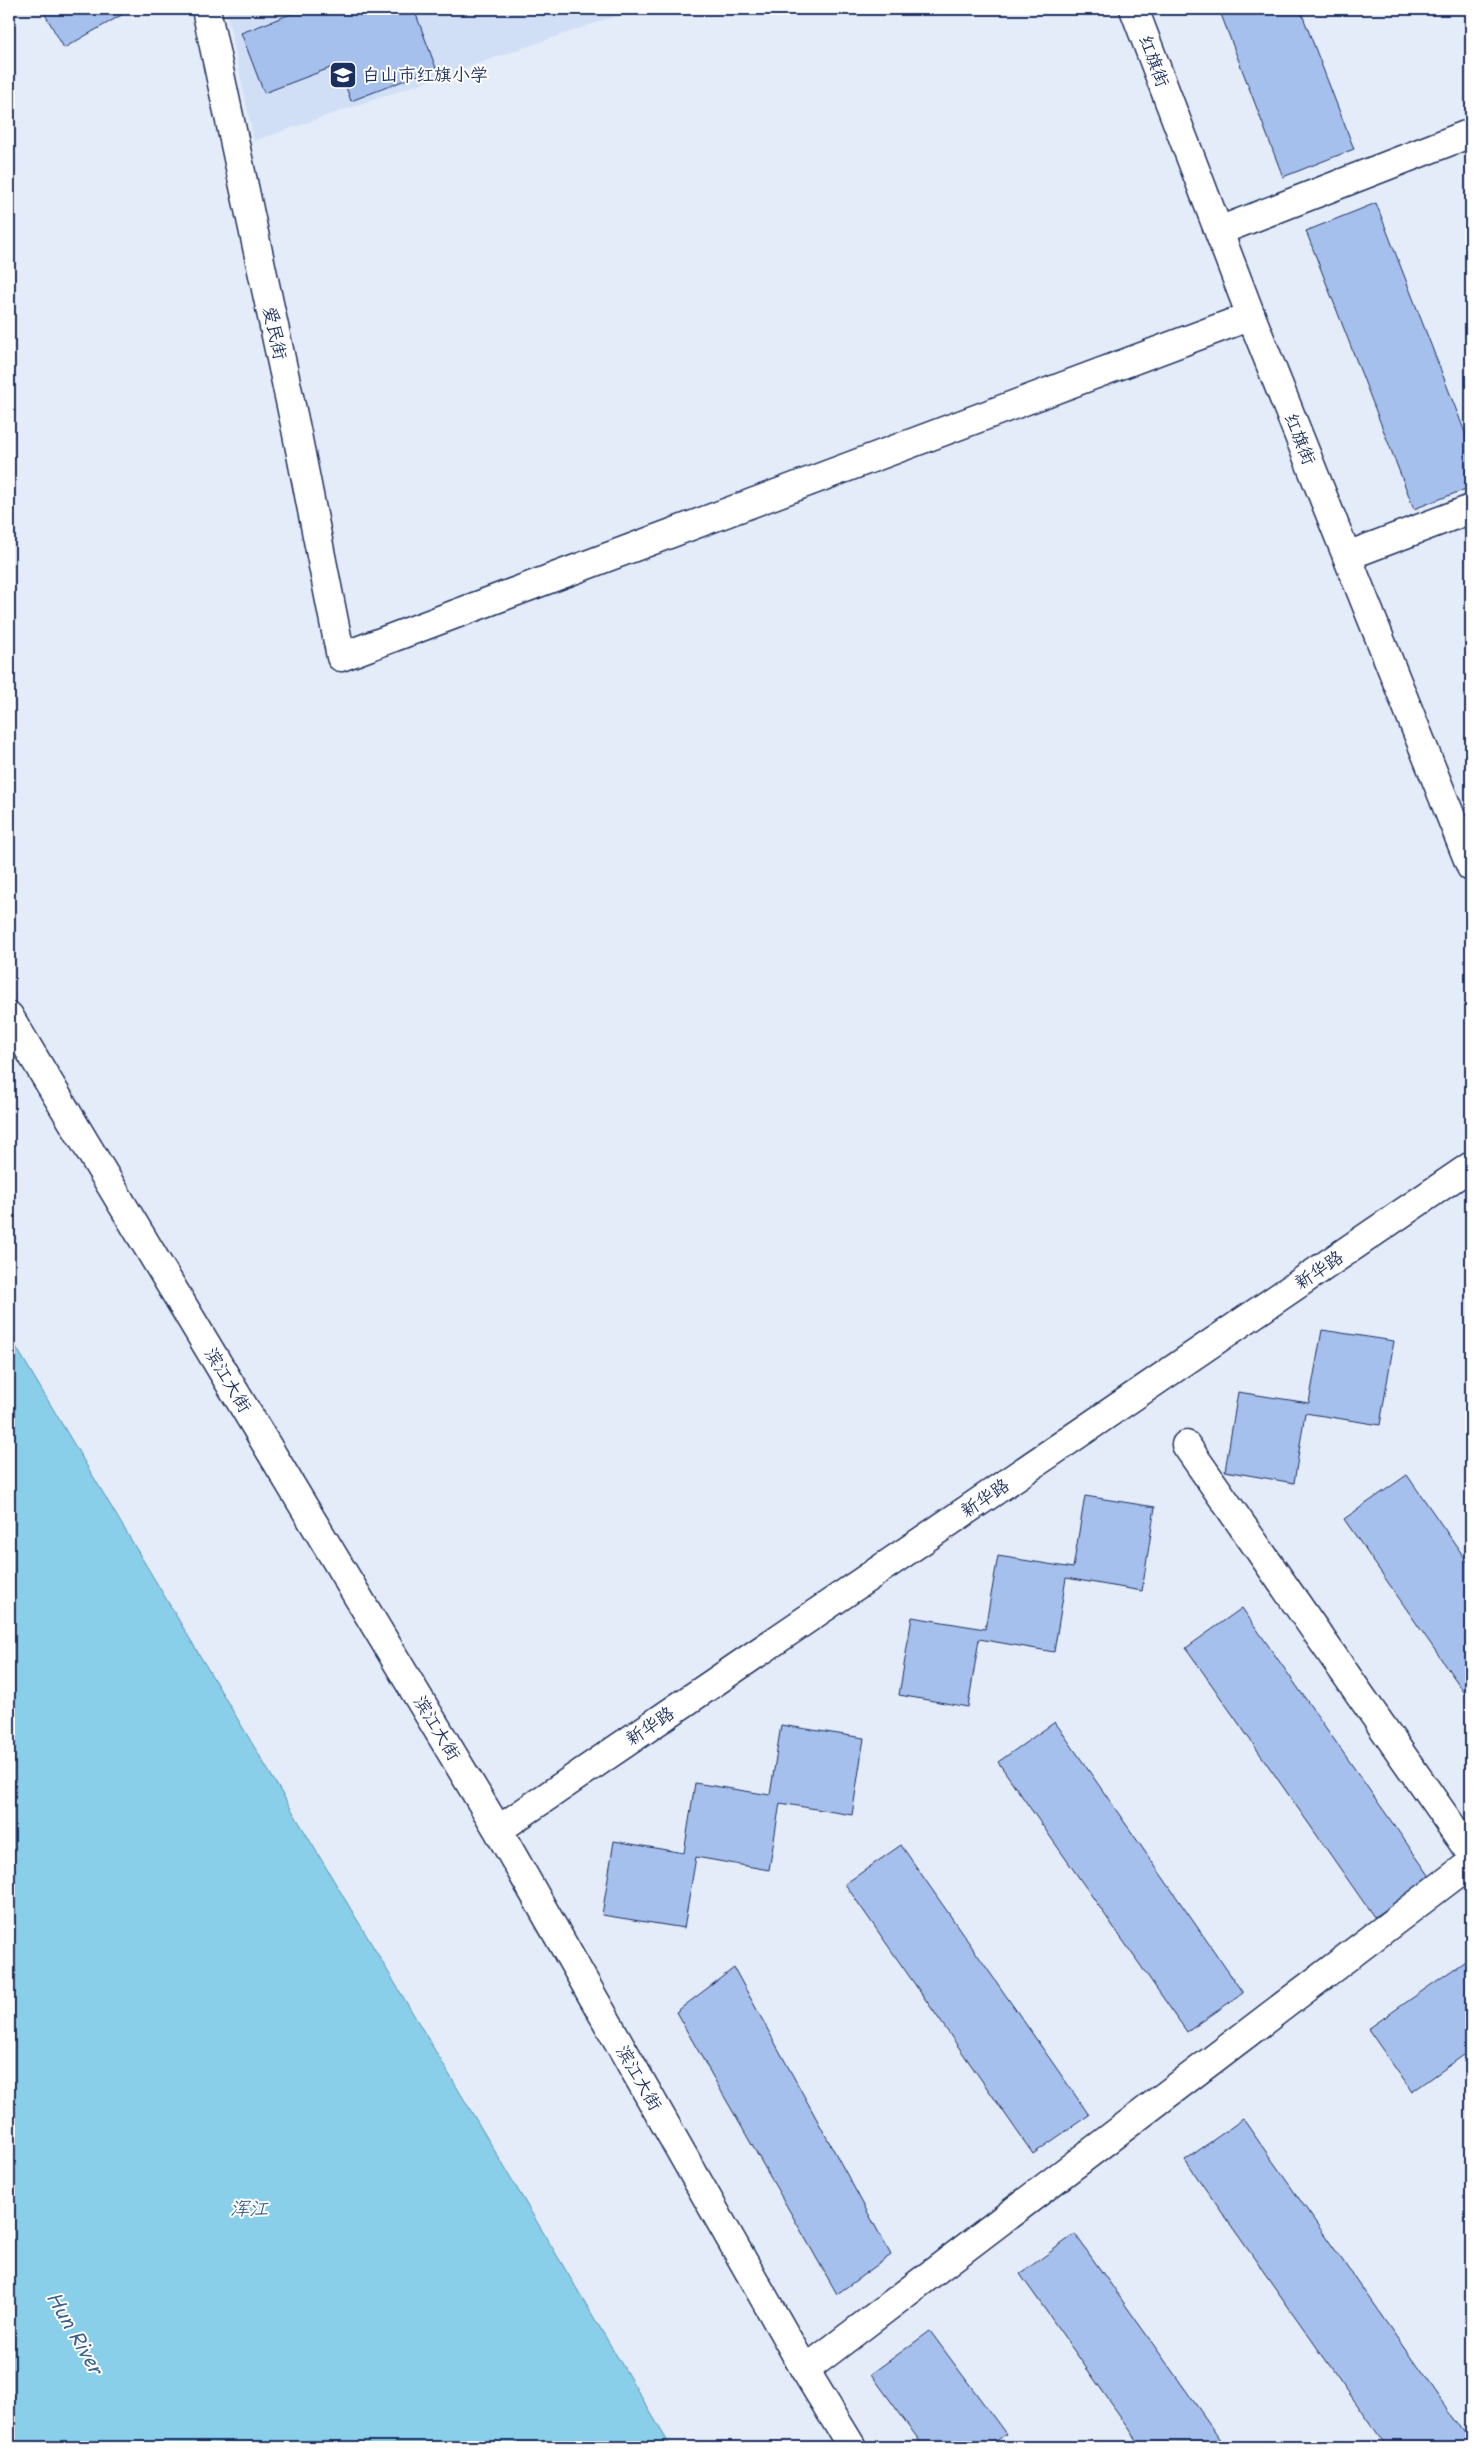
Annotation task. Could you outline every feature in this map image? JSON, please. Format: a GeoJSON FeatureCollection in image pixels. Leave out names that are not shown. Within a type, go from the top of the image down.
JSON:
{"type":"FeatureCollection","features":[{"type":"Feature","properties":{"kind":"street","name":"爱民街"},"geometry":{"type":"LineString","coordinates":[[206,9],[296,429],[341,657],[1251,316]]}},
{"type":"Feature","properties":{"kind":"street","name":"红旗街"},"geometry":{"type":"LineString","coordinates":[[1134,9],[1251,316],[1471,867]]}},
{"type":"Feature","properties":{"kind":"street"},"geometry":{"type":"LineString","coordinates":[[1219,231],[1471,133]]}},
{"type":"Feature","properties":{"kind":"street"},"geometry":{"type":"LineString","coordinates":[[1347,556],[1471,509]]}},
{"type":"Feature","properties":{"kind":"street","name":"滨江大街"},"geometry":{"type":"LineString","coordinates":[[9,1016],[498,1830],[805,2370],[852,2447]]}},
{"type":"Feature","properties":{"kind":"street","name":"新华路"},"geometry":{"type":"LineString","coordinates":[[498,1830],[1471,1166]]}},
{"type":"Feature","properties":{"kind":"street"},"geometry":{"type":"LineString","coordinates":[[1186,1445],[1471,1854]]}},
{"type":"Feature","properties":{"kind":"street"},"geometry":{"type":"LineString","coordinates":[[805,2370],[1471,1863]]}},
{"type":"Feature","properties":{"kind":"shaded area","name":"白山市红旗小学"},"geometry":{"type":"Polygon","coordinates":[[[226,9],[636,9],[254,141],[226,9]]]}},
{"type":"Feature","properties":{"kind":"water","name":"浑江"},"geometry":{"type":"Polygon","coordinates":[[[9,1335],[671,2447],[9,2447],[9,1335]]]}},
{"type":"Feature","properties":{"kind":"building"},"geometry":{"type":"Polygon","coordinates":[[[42,9],[132,9],[64,48],[42,9]]]}},
{"type":"Feature","properties":{"kind":"building"},"geometry":{"type":"Polygon","coordinates":[[[304,9],[414,9],[436,68],[351,101],[338,65],[264,93],[241,33],[304,9]]]}},
{"type":"Feature","properties":{"kind":"building"},"geometry":{"type":"Polygon","coordinates":[[[1219,9],[1300,9],[1354,149],[1283,177],[1219,9]]]}},
{"type":"Feature","properties":{"kind":"building"},"geometry":{"type":"Polygon","coordinates":[[[1376,203],[1471,448],[1471,487],[1414,509],[1306,231],[1376,203]]]}},
{"type":"Feature","properties":{"kind":"building"},"geometry":{"type":"Polygon","coordinates":[[[1322,1330],[1394,1341],[1380,1425],[1305,1413],[1294,1483],[1225,1471],[1238,1392],[1309,1403],[1322,1330]]]}},
{"type":"Feature","properties":{"kind":"building"},"geometry":{"type":"Polygon","coordinates":[[[1407,1475],[1471,1567],[1471,1702],[1344,1519],[1407,1475]]]}},
{"type":"Feature","properties":{"kind":"building"},"geometry":{"type":"Polygon","coordinates":[[[1085,1496],[1155,1507],[1142,1591],[1066,1578],[1054,1652],[979,1639],[968,1707],[899,1695],[912,1617],[985,1629],[998,1556],[1073,1568],[1085,1496]]]}},
{"type":"Feature","properties":{"kind":"building"},"geometry":{"type":"Polygon","coordinates":[[[1242,1608],[1431,1878],[1374,1917],[1186,1648],[1242,1608]]]}},
{"type":"Feature","properties":{"kind":"building"},"geometry":{"type":"Polygon","coordinates":[[[1055,1722],[1243,1993],[1187,2032],[998,1762],[1055,1722]]]}},
{"type":"Feature","properties":{"kind":"building"},"geometry":{"type":"Polygon","coordinates":[[[781,1725],[864,1738],[852,1815],[780,1803],[769,1870],[696,1857],[684,1928],[602,1915],[614,1841],[684,1853],[695,1783],[770,1795],[781,1725]]]}},
{"type":"Feature","properties":{"kind":"building"},"geometry":{"type":"Polygon","coordinates":[[[901,1845],[1089,2115],[1033,2154],[845,1884],[901,1845]]]}},
{"type":"Feature","properties":{"kind":"building"},"geometry":{"type":"Polygon","coordinates":[[[1471,1957],[1471,2050],[1412,2092],[1368,2029],[1471,1957]]]}},
{"type":"Feature","properties":{"kind":"building"},"geometry":{"type":"Polygon","coordinates":[[[734,1968],[891,2255],[837,2294],[676,2012],[734,1968]]]}},
{"type":"Feature","properties":{"kind":"building"},"geometry":{"type":"Polygon","coordinates":[[[1243,2119],[1471,2443],[1471,2447],[1387,2447],[1185,2160],[1243,2119]]]}},
{"type":"Feature","properties":{"kind":"building"},"geometry":{"type":"Polygon","coordinates":[[[1075,2234],[1226,2447],[1142,2447],[1020,2274],[1075,2234]]]}},
{"type":"Feature","properties":{"kind":"building"},"geometry":{"type":"Polygon","coordinates":[[[930,2331],[1006,2434],[995,2442],[999,2447],[924,2447],[871,2374],[930,2331]]]}},
{"type":"Feature","properties":{"kind":"place","name":"白山市红旗小学"},"geometry":{"type":"Point","coordinates":[343,75]}},
{"type":"Feature","properties":{"kind":"water label","name":"Hun River"},"geometry":{"type":"Point","coordinates":[75,2333]}}]}
